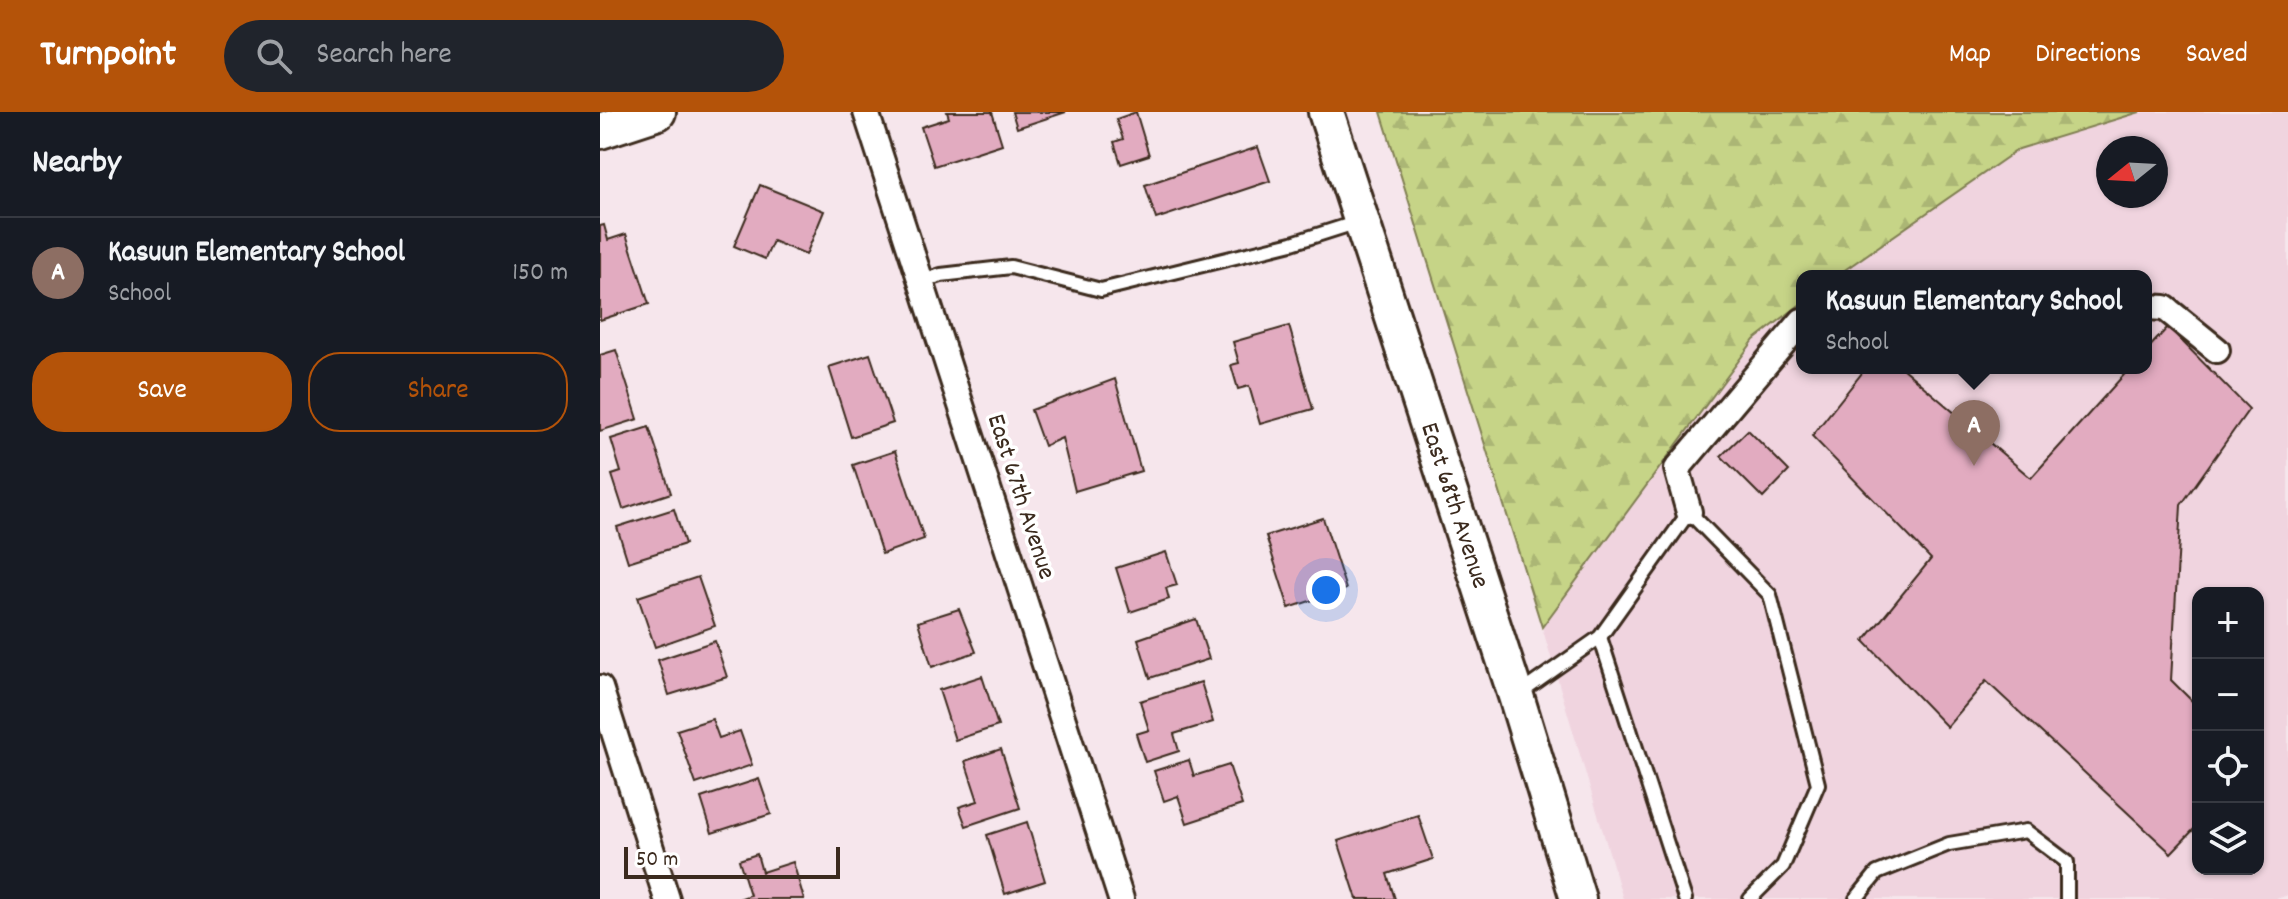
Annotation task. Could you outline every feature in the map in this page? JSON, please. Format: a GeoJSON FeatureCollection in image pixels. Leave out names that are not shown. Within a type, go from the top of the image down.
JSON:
{"type":"FeatureCollection","features":[{"type":"Feature","properties":{"kind":"street"},"geometry":{"type":"LineString","coordinates":[[600,131],[658,112]]}},
{"type":"Feature","properties":{"kind":"street","name":"East 67th Avenue"},"geometry":{"type":"LineString","coordinates":[[866,112],[1121,899]]}},
{"type":"Feature","properties":{"kind":"street","name":"East 68th Avenue"},"geometry":{"type":"LineString","coordinates":[[1326,112],[1516,696],[1578,899]]}},
{"type":"Feature","properties":{"kind":"street"},"geometry":{"type":"LineString","coordinates":[[2152,307],[2165,308],[2217,350]]}},
{"type":"Feature","properties":{"kind":"street"},"geometry":{"type":"LineString","coordinates":[[1689,512],[1677,469],[1796,328]]}},
{"type":"Feature","properties":{"kind":"street"},"geometry":{"type":"LineString","coordinates":[[600,688],[667,899]]}},
{"type":"Feature","properties":{"kind":"lane"},"geometry":{"type":"LineString","coordinates":[[921,282],[951,273],[1011,267],[1101,290],[1292,243],[1362,221]]}},
{"type":"Feature","properties":{"kind":"lane"},"geometry":{"type":"LineString","coordinates":[[1516,696],[1600,637],[1689,512],[1770,595],[1818,784],[1783,866],[1750,899]]}},
{"type":"Feature","properties":{"kind":"lane"},"geometry":{"type":"LineString","coordinates":[[1600,637],[1685,899]]}},
{"type":"Feature","properties":{"kind":"lane"},"geometry":{"type":"LineString","coordinates":[[1856,899],[1877,873],[1949,844],[2026,831],[2067,862],[2067,899]]}},
{"type":"Feature","properties":{"kind":"shaded area"},"geometry":{"type":"Polygon","coordinates":[[[2140,112],[2288,112],[2288,895],[2276,899],[1623,899],[1542,627],[1754,340],[1796,308],[1796,374],[2152,374],[2152,270],[1845,270],[2019,149],[2140,112]]]}},
{"type":"Feature","properties":{"kind":"green space"},"geometry":{"type":"Polygon","coordinates":[[[1381,112],[2140,112],[2019,149],[1845,270],[1796,270],[1796,308],[1754,340],[1542,627],[1381,112]]]}},
{"type":"Feature","properties":{"kind":"building"},"geometry":{"type":"Polygon","coordinates":[[[947,112],[992,112],[1002,144],[934,166],[921,127],[949,118],[947,112]]]}},
{"type":"Feature","properties":{"kind":"building"},"geometry":{"type":"Polygon","coordinates":[[[1012,112],[1066,112],[1017,128],[1012,112]]]}},
{"type":"Feature","properties":{"kind":"building"},"geometry":{"type":"Polygon","coordinates":[[[1136,112],[1149,155],[1121,164],[1114,142],[1123,139],[1116,119],[1136,112]]]}},
{"type":"Feature","properties":{"kind":"building"},"geometry":{"type":"Polygon","coordinates":[[[1258,147],[1270,181],[1156,219],[1145,185],[1258,147]]]}},
{"type":"Feature","properties":{"kind":"building"},"geometry":{"type":"Polygon","coordinates":[[[760,185],[824,211],[806,255],[773,241],[765,259],[734,246],[760,185]]]}},
{"type":"Feature","properties":{"kind":"building"},"geometry":{"type":"Polygon","coordinates":[[[604,225],[608,240],[626,234],[649,304],[600,320],[600,226],[604,225]]]}},
{"type":"Feature","properties":{"kind":"building"},"geometry":{"type":"Polygon","coordinates":[[[1289,326],[1313,409],[1260,424],[1249,386],[1238,389],[1231,365],[1239,363],[1233,342],[1289,326]]]}},
{"type":"Feature","properties":{"kind":"building"},"geometry":{"type":"Polygon","coordinates":[[[2168,327],[2249,409],[2181,505],[2171,680],[2192,701],[2192,831],[2171,853],[1986,681],[1947,727],[1864,641],[1931,559],[1812,436],[1861,374],[1909,374],[2031,478],[2125,374],[2152,374],[2152,344],[2168,327]]]}},
{"type":"Feature","properties":{"kind":"building"},"geometry":{"type":"Polygon","coordinates":[[[616,350],[638,419],[600,431],[600,355],[616,350]]]}},
{"type":"Feature","properties":{"kind":"building"},"geometry":{"type":"Polygon","coordinates":[[[870,354],[893,423],[851,437],[829,367],[870,354]]]}},
{"type":"Feature","properties":{"kind":"building"},"geometry":{"type":"Polygon","coordinates":[[[1115,379],[1141,471],[1075,491],[1062,438],[1044,446],[1031,410],[1115,379]]]}},
{"type":"Feature","properties":{"kind":"building"},"geometry":{"type":"Polygon","coordinates":[[[649,427],[671,493],[623,509],[612,475],[621,472],[611,439],[649,427]]]}},
{"type":"Feature","properties":{"kind":"building"},"geometry":{"type":"Polygon","coordinates":[[[1748,430],[1789,471],[1763,498],[1721,456],[1748,430]]]}},
{"type":"Feature","properties":{"kind":"building"},"geometry":{"type":"Polygon","coordinates":[[[895,451],[924,539],[882,554],[853,465],[895,451]]]}},
{"type":"Feature","properties":{"kind":"building"},"geometry":{"type":"Polygon","coordinates":[[[674,509],[685,544],[628,562],[617,527],[674,509]]]}},
{"type":"Feature","properties":{"kind":"building"},"geometry":{"type":"Polygon","coordinates":[[[1323,518],[1346,589],[1289,608],[1266,536],[1323,518]]]}},
{"type":"Feature","properties":{"kind":"building"},"geometry":{"type":"Polygon","coordinates":[[[1166,552],[1177,585],[1166,588],[1169,599],[1130,612],[1116,568],[1166,552]]]}},
{"type":"Feature","properties":{"kind":"building"},"geometry":{"type":"Polygon","coordinates":[[[698,577],[715,626],[655,647],[638,597],[698,577]]]}},
{"type":"Feature","properties":{"kind":"building"},"geometry":{"type":"Polygon","coordinates":[[[959,609],[976,652],[932,667],[918,622],[959,609]]]}},
{"type":"Feature","properties":{"kind":"building"},"geometry":{"type":"Polygon","coordinates":[[[1196,619],[1209,659],[1150,678],[1138,639],[1196,619]]]}},
{"type":"Feature","properties":{"kind":"building"},"geometry":{"type":"Polygon","coordinates":[[[715,641],[727,677],[669,695],[658,660],[715,641]]]}},
{"type":"Feature","properties":{"kind":"building"},"geometry":{"type":"Polygon","coordinates":[[[982,676],[998,726],[955,740],[939,690],[982,676]]]}},
{"type":"Feature","properties":{"kind":"building"},"geometry":{"type":"Polygon","coordinates":[[[1201,682],[1213,722],[1174,734],[1179,751],[1145,762],[1136,734],[1149,730],[1140,701],[1201,682]]]}},
{"type":"Feature","properties":{"kind":"building"},"geometry":{"type":"Polygon","coordinates":[[[712,719],[719,738],[740,731],[752,765],[696,784],[677,730],[712,719]]]}},
{"type":"Feature","properties":{"kind":"building"},"geometry":{"type":"Polygon","coordinates":[[[1001,749],[1020,808],[966,826],[959,807],[978,801],[965,761],[1001,749]]]}},
{"type":"Feature","properties":{"kind":"building"},"geometry":{"type":"Polygon","coordinates":[[[1189,760],[1194,776],[1229,765],[1242,805],[1187,823],[1178,796],[1164,801],[1154,771],[1189,760]]]}},
{"type":"Feature","properties":{"kind":"building"},"geometry":{"type":"Polygon","coordinates":[[[759,779],[771,814],[712,833],[701,798],[759,779]]]}},
{"type":"Feature","properties":{"kind":"building"},"geometry":{"type":"Polygon","coordinates":[[[1418,815],[1433,859],[1387,874],[1395,899],[1357,899],[1338,841],[1418,815]]]}},
{"type":"Feature","properties":{"kind":"building"},"geometry":{"type":"Polygon","coordinates":[[[1027,822],[1045,881],[1005,894],[987,835],[1027,822]]]}},
{"type":"Feature","properties":{"kind":"building"},"geometry":{"type":"Polygon","coordinates":[[[757,854],[762,872],[793,862],[804,899],[739,899],[750,895],[739,860],[757,854]]]}},
{"type":"Feature","properties":{"kind":"place","name":"Kasuun Elementary School"},"geometry":{"type":"Point","coordinates":[1974,466]}}]}
